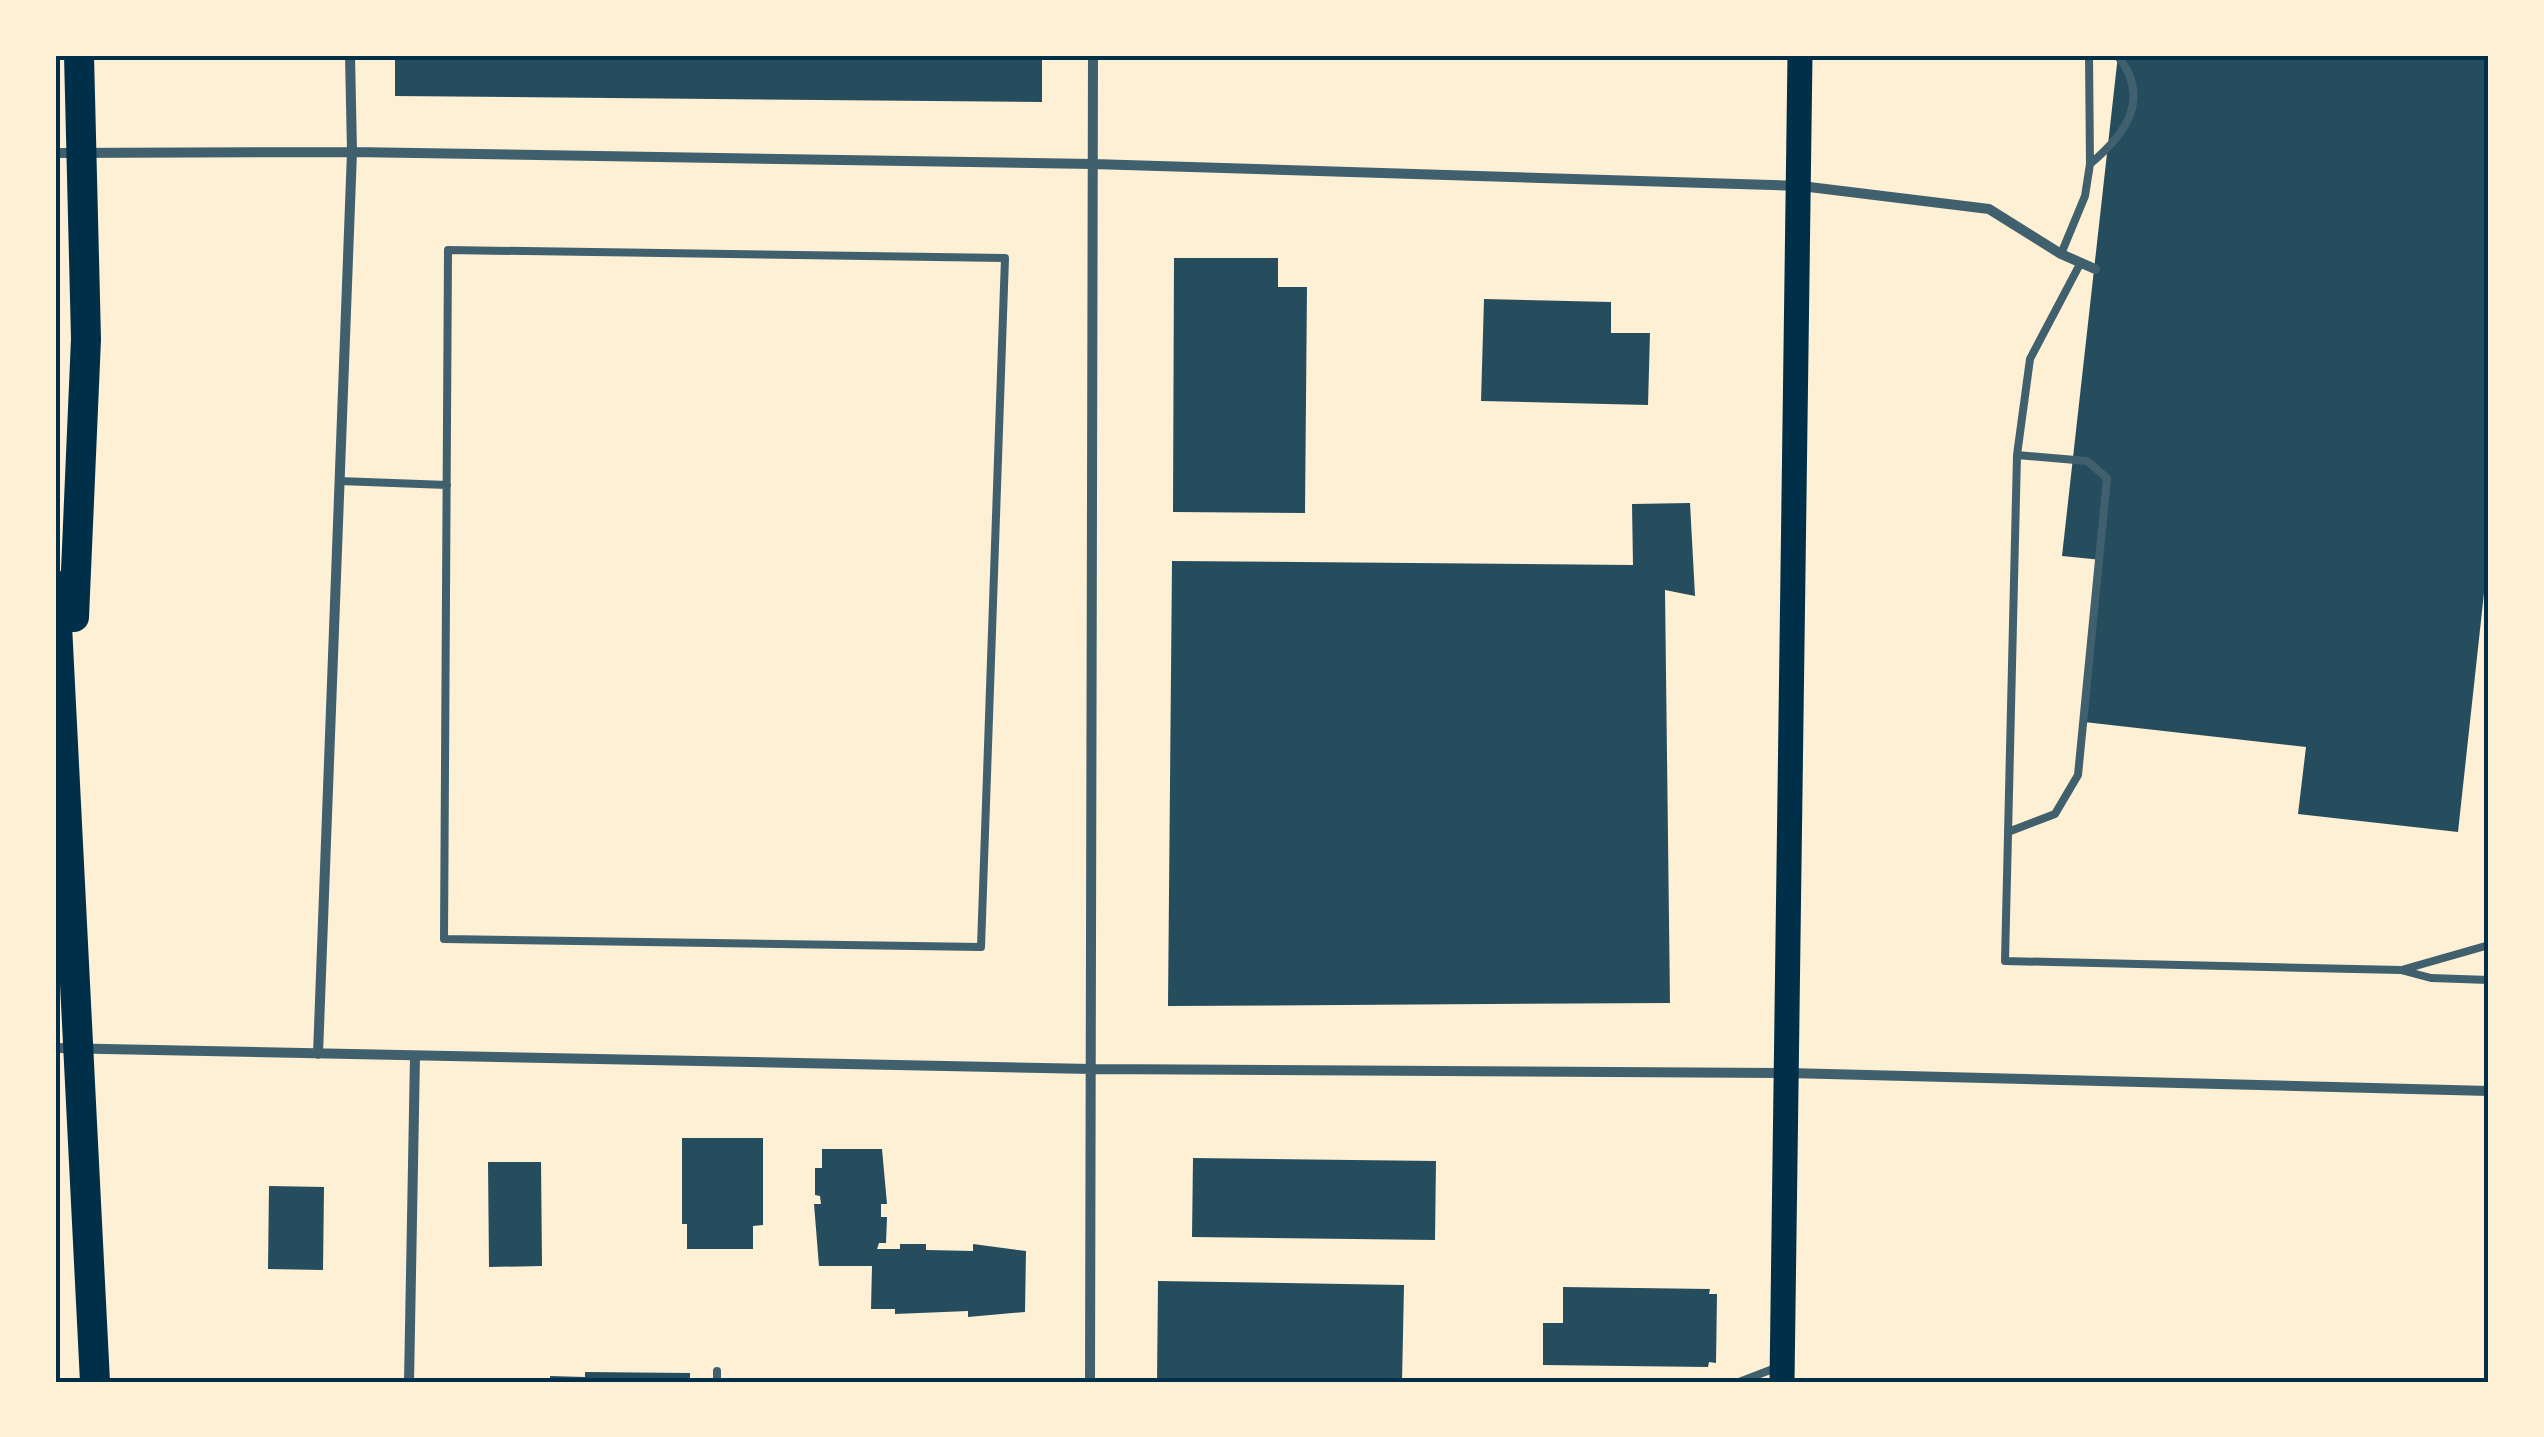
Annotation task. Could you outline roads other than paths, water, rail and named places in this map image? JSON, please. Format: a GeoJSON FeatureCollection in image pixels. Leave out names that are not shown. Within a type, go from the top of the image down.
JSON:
{"type":"FeatureCollection","features":[{"type":"Feature","properties":{"kind":"highway"},"geometry":{"type":"LineString","coordinates":[[66,785],[86,339],[79,55]]}},
{"type":"Feature","properties":{"kind":"highway"},"geometry":{"type":"LineString","coordinates":[[55,586],[95,1382]]}},
{"type":"Feature","properties":{"kind":"main road"},"geometry":{"type":"LineString","coordinates":[[1782,1374],[1800,55]]}},
{"type":"Feature","properties":{"kind":"street"},"geometry":{"type":"LineString","coordinates":[[318,1054],[352,152],[350,55]]}},
{"type":"Feature","properties":{"kind":"street"},"geometry":{"type":"LineString","coordinates":[[1090,1382],[1094,55]]}},
{"type":"Feature","properties":{"kind":"street"},"geometry":{"type":"LineString","coordinates":[[55,152],[352,152],[1092,164],[1801,186],[1988,209],[2060,254],[2094,269]]}},
{"type":"Feature","properties":{"kind":"street"},"geometry":{"type":"LineString","coordinates":[[55,1048],[1092,1069],[1788,1073],[2489,1091]]}},
{"type":"Feature","properties":{"kind":"street"},"geometry":{"type":"LineString","coordinates":[[410,1382],[414,1056]]}},
{"type":"Feature","properties":{"kind":"lane"},"geometry":{"type":"LineString","coordinates":[[2060,254],[2085,196],[2090,164],[2088,55]]}},
{"type":"Feature","properties":{"kind":"lane"},"geometry":{"type":"LineString","coordinates":[[2090,164],[2120,139],[2133,108],[2132,74],[2118,55]]}},
{"type":"Feature","properties":{"kind":"lane"},"geometry":{"type":"LineString","coordinates":[[448,250],[1004,258],[981,947],[444,938],[447,485],[448,250]]}},
{"type":"Feature","properties":{"kind":"lane"},"geometry":{"type":"LineString","coordinates":[[2080,264],[2030,359],[2017,455],[2006,961],[2401,970],[2431,978],[2489,980]]}},
{"type":"Feature","properties":{"kind":"lane"},"geometry":{"type":"LineString","coordinates":[[2008,832],[2055,814],[2078,775],[2107,478],[2087,461],[2017,455]]}},
{"type":"Feature","properties":{"kind":"lane"},"geometry":{"type":"LineString","coordinates":[[339,481],[447,485]]}},
{"type":"Feature","properties":{"kind":"lane"},"geometry":{"type":"LineString","coordinates":[[2401,970],[2489,945]]}},
{"type":"Feature","properties":{"kind":"lane"},"geometry":{"type":"LineString","coordinates":[[717,1371],[717,1382]]}},
{"type":"Feature","properties":{"kind":"lane"},"geometry":{"type":"LineString","coordinates":[[1739,1382],[1782,1374]]}}]}
